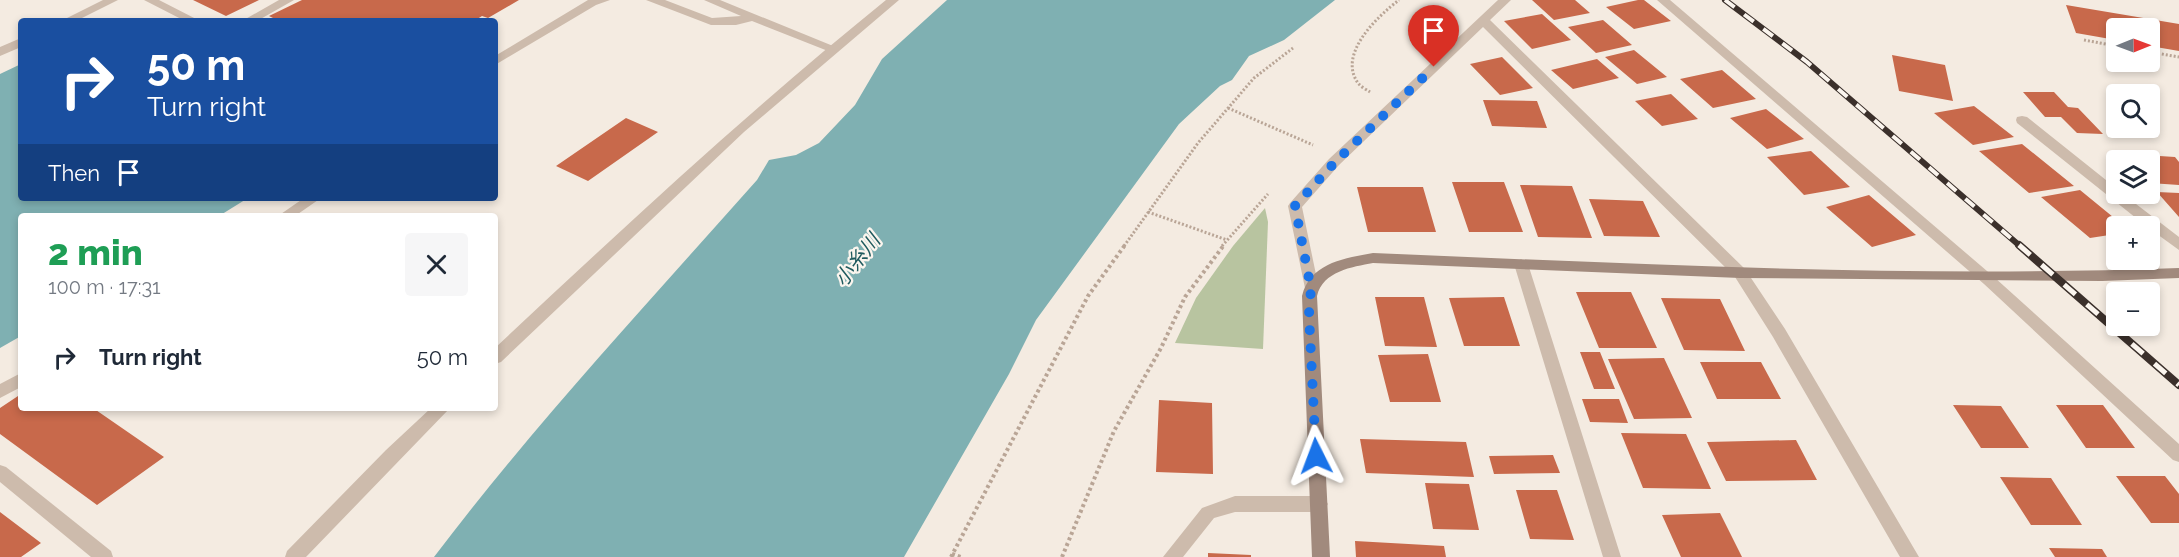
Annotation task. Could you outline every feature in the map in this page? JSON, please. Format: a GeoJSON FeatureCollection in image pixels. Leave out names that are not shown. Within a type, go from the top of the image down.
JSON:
{"type":"FeatureCollection","features":[{"type":"Feature","properties":{"kind":"street"},"geometry":{"type":"LineString","coordinates":[[73,18],[112,0]]}},
{"type":"Feature","properties":{"kind":"street"},"geometry":{"type":"LineString","coordinates":[[150,0],[188,18]]}},
{"type":"Feature","properties":{"kind":"street"},"geometry":{"type":"LineString","coordinates":[[254,18],[288,0]]}},
{"type":"Feature","properties":{"kind":"street"},"geometry":{"type":"LineString","coordinates":[[498,59],[593,2],[604,0]]}},
{"type":"Feature","properties":{"kind":"street"},"geometry":{"type":"LineString","coordinates":[[652,0],[666,3],[710,23],[733,24],[753,17]]}},
{"type":"Feature","properties":{"kind":"street"},"geometry":{"type":"LineString","coordinates":[[710,0],[832,48]]}},
{"type":"Feature","properties":{"kind":"street"},"geometry":{"type":"LineString","coordinates":[[498,355],[704,160],[832,48],[893,0]]}},
{"type":"Feature","properties":{"kind":"street"},"geometry":{"type":"LineString","coordinates":[[1321,557],[1309,314],[1311,289],[1295,206],[1335,162],[1505,0]]}},
{"type":"Feature","properties":{"kind":"street"},"geometry":{"type":"LineString","coordinates":[[1663,0],[1982,275],[2179,455]]}},
{"type":"Feature","properties":{"kind":"street"},"geometry":{"type":"LineString","coordinates":[[1483,20],[1740,273],[1779,333],[1910,557]]}},
{"type":"Feature","properties":{"kind":"street"},"geometry":{"type":"LineString","coordinates":[[0,52],[18,43]]}},
{"type":"Feature","properties":{"kind":"street"},"geometry":{"type":"LineString","coordinates":[[2022,120],[2179,245]]}},
{"type":"Feature","properties":{"kind":"street"},"geometry":{"type":"LineString","coordinates":[[290,213],[309,201]]}},
{"type":"Feature","properties":{"kind":"street"},"geometry":{"type":"LineString","coordinates":[[1311,289],[1322,277],[1342,264],[1373,258],[1740,273],[2102,276],[2179,273]]}},
{"type":"Feature","properties":{"kind":"street"},"geometry":{"type":"LineString","coordinates":[[1521,264],[1612,557]]}},
{"type":"Feature","properties":{"kind":"street"},"geometry":{"type":"LineString","coordinates":[[0,392],[18,381]]}},
{"type":"Feature","properties":{"kind":"street"},"geometry":{"type":"LineString","coordinates":[[294,557],[392,455],[439,411]]}},
{"type":"Feature","properties":{"kind":"street"},"geometry":{"type":"LineString","coordinates":[[0,472],[101,556]]}},
{"type":"Feature","properties":{"kind":"street"},"geometry":{"type":"LineString","coordinates":[[1172,557],[1208,513],[1235,504],[1318,504]]}},
{"type":"Feature","properties":{"kind":"path"},"geometry":{"type":"LineString","coordinates":[[1374,95],[1358,83],[1352,61],[1366,30],[1382,13],[1399,0]]}},
{"type":"Feature","properties":{"kind":"path"},"geometry":{"type":"LineString","coordinates":[[2084,40],[2106,44]]}},
{"type":"Feature","properties":{"kind":"path"},"geometry":{"type":"LineString","coordinates":[[961,557],[952,556],[1088,296],[1198,142],[1254,78],[1293,48]]}},
{"type":"Feature","properties":{"kind":"path"},"geometry":{"type":"LineString","coordinates":[[2160,54],[2179,57]]}},
{"type":"Feature","properties":{"kind":"path"},"geometry":{"type":"LineString","coordinates":[[1228,108],[1317,146]]}},
{"type":"Feature","properties":{"kind":"path"},"geometry":{"type":"LineString","coordinates":[[1062,557],[1114,431],[1161,348],[1185,297],[1227,240],[1268,194]]}},
{"type":"Feature","properties":{"kind":"path"},"geometry":{"type":"LineString","coordinates":[[1148,212],[1227,240]]}},
{"type":"Feature","properties":{"kind":"green space"},"geometry":{"type":"Polygon","coordinates":[[[1265,208],[1268,222],[1263,349],[1175,343],[1196,298],[1233,246],[1265,208]]]}},
{"type":"Feature","properties":{"kind":"water","name":"小糸川"},"geometry":{"type":"Polygon","coordinates":[[[947,0],[1335,0],[1284,40],[1249,56],[1232,80],[1220,86],[1179,124],[1036,320],[1009,374],[904,557],[434,557],[551,412],[757,180],[769,160],[796,155],[819,143],[855,105],[882,59],[947,0]]]}},
{"type":"Feature","properties":{"kind":"water"},"geometry":{"type":"Polygon","coordinates":[[[18,65],[18,201],[243,201],[224,213],[18,213],[18,338],[0,348],[0,74],[18,65]]]}},
{"type":"Feature","properties":{"kind":"building"},"geometry":{"type":"Polygon","coordinates":[[[193,0],[259,0],[226,16],[193,0]]]}},
{"type":"Feature","properties":{"kind":"building"},"geometry":{"type":"Polygon","coordinates":[[[302,0],[519,0],[488,18],[482,16],[479,18],[273,18],[269,16],[302,0]]]}},
{"type":"Feature","properties":{"kind":"building"},"geometry":{"type":"Polygon","coordinates":[[[1532,0],[1575,0],[1590,13],[1554,20],[1532,0]]]}},
{"type":"Feature","properties":{"kind":"building"},"geometry":{"type":"Polygon","coordinates":[[[1644,0],[1671,21],[1634,29],[1606,7],[1644,0]]]}},
{"type":"Feature","properties":{"kind":"building"},"geometry":{"type":"Polygon","coordinates":[[[2066,5],[2143,18],[2106,18],[2106,38],[2076,33],[2066,5]]]}},
{"type":"Feature","properties":{"kind":"building"},"geometry":{"type":"Polygon","coordinates":[[[1542,14],[1571,40],[1532,49],[1504,21],[1542,14]]]}},
{"type":"Feature","properties":{"kind":"building"},"geometry":{"type":"Polygon","coordinates":[[[1603,20],[1632,45],[1596,53],[1568,27],[1603,20]]]}},
{"type":"Feature","properties":{"kind":"building"},"geometry":{"type":"Polygon","coordinates":[[[2160,21],[2179,24],[2179,51],[2160,48],[2160,21]]]}},
{"type":"Feature","properties":{"kind":"building"},"geometry":{"type":"Polygon","coordinates":[[[1634,50],[1667,77],[1637,84],[1605,57],[1634,50]]]}},
{"type":"Feature","properties":{"kind":"building"},"geometry":{"type":"Polygon","coordinates":[[[1892,55],[1945,65],[1953,101],[1899,91],[1892,55]]]}},
{"type":"Feature","properties":{"kind":"building"},"geometry":{"type":"Polygon","coordinates":[[[1502,57],[1533,88],[1500,95],[1470,64],[1502,57]]]}},
{"type":"Feature","properties":{"kind":"building"},"geometry":{"type":"Polygon","coordinates":[[[1597,59],[1619,78],[1573,89],[1551,70],[1597,59]]]}},
{"type":"Feature","properties":{"kind":"building"},"geometry":{"type":"Polygon","coordinates":[[[1722,70],[1756,99],[1713,108],[1680,79],[1722,70]]]}},
{"type":"Feature","properties":{"kind":"building"},"geometry":{"type":"Polygon","coordinates":[[[2023,92],[2054,92],[2068,107],[2078,108],[2103,134],[2077,133],[2061,117],[2045,117],[2023,92]]]}},
{"type":"Feature","properties":{"kind":"building"},"geometry":{"type":"Polygon","coordinates":[[[1671,94],[1698,119],[1662,126],[1635,101],[1671,94]]]}},
{"type":"Feature","properties":{"kind":"building"},"geometry":{"type":"Polygon","coordinates":[[[1483,100],[1537,101],[1547,128],[1492,126],[1483,100]]]}},
{"type":"Feature","properties":{"kind":"building"},"geometry":{"type":"Polygon","coordinates":[[[1974,106],[2014,137],[1973,145],[1934,113],[1974,106]]]}},
{"type":"Feature","properties":{"kind":"building"},"geometry":{"type":"Polygon","coordinates":[[[1766,109],[1804,139],[1767,149],[1730,118],[1766,109]]]}},
{"type":"Feature","properties":{"kind":"building"},"geometry":{"type":"Polygon","coordinates":[[[626,118],[658,132],[588,181],[556,166],[626,118]]]}},
{"type":"Feature","properties":{"kind":"building"},"geometry":{"type":"Polygon","coordinates":[[[2022,144],[2074,186],[2029,193],[1979,151],[2022,144]]]}},
{"type":"Feature","properties":{"kind":"building"},"geometry":{"type":"Polygon","coordinates":[[[1811,151],[1850,187],[1804,195],[1767,157],[1811,151]]]}},
{"type":"Feature","properties":{"kind":"building"},"geometry":{"type":"Polygon","coordinates":[[[2160,156],[2175,157],[2179,162],[2179,185],[2160,184],[2160,156]]]}},
{"type":"Feature","properties":{"kind":"building"},"geometry":{"type":"Polygon","coordinates":[[[1452,182],[1504,182],[1523,232],[1469,232],[1452,182]]]}},
{"type":"Feature","properties":{"kind":"building"},"geometry":{"type":"Polygon","coordinates":[[[1520,185],[1572,186],[1592,238],[1538,237],[1520,185]]]}},
{"type":"Feature","properties":{"kind":"building"},"geometry":{"type":"Polygon","coordinates":[[[1357,187],[1423,187],[1436,232],[1368,232],[1357,187]]]}},
{"type":"Feature","properties":{"kind":"building"},"geometry":{"type":"Polygon","coordinates":[[[2080,190],[2112,216],[2106,216],[2106,236],[2090,238],[2041,197],[2080,190]]]}},
{"type":"Feature","properties":{"kind":"building"},"geometry":{"type":"Polygon","coordinates":[[[2160,192],[2179,193],[2179,217],[2160,195],[2160,192]]]}},
{"type":"Feature","properties":{"kind":"building"},"geometry":{"type":"Polygon","coordinates":[[[1869,195],[1916,235],[1872,247],[1826,207],[1869,195]]]}},
{"type":"Feature","properties":{"kind":"building"},"geometry":{"type":"Polygon","coordinates":[[[1589,199],[1643,201],[1660,237],[1604,236],[1589,199]]]}},
{"type":"Feature","properties":{"kind":"building"},"geometry":{"type":"Polygon","coordinates":[[[1576,292],[1631,292],[1657,348],[1599,348],[1576,292]]]}},
{"type":"Feature","properties":{"kind":"building"},"geometry":{"type":"Polygon","coordinates":[[[1375,297],[1424,297],[1437,347],[1385,346],[1375,297]]]}},
{"type":"Feature","properties":{"kind":"building"},"geometry":{"type":"Polygon","coordinates":[[[1504,297],[1520,346],[1464,346],[1449,298],[1504,297]]]}},
{"type":"Feature","properties":{"kind":"building"},"geometry":{"type":"Polygon","coordinates":[[[1661,298],[1720,299],[1745,351],[1684,350],[1661,298]]]}},
{"type":"Feature","properties":{"kind":"building"},"geometry":{"type":"Polygon","coordinates":[[[1580,352],[1600,352],[1615,389],[1594,389],[1580,352]]]}},
{"type":"Feature","properties":{"kind":"building"},"geometry":{"type":"Polygon","coordinates":[[[1428,354],[1441,402],[1390,402],[1378,355],[1428,354]]]}},
{"type":"Feature","properties":{"kind":"building"},"geometry":{"type":"Polygon","coordinates":[[[1664,358],[1692,418],[1634,419],[1608,359],[1664,358]]]}},
{"type":"Feature","properties":{"kind":"building"},"geometry":{"type":"Polygon","coordinates":[[[1700,362],[1761,362],[1781,399],[1717,399],[1700,362]]]}},
{"type":"Feature","properties":{"kind":"building"},"geometry":{"type":"Polygon","coordinates":[[[18,396],[18,411],[97,411],[164,457],[97,505],[0,434],[0,408],[18,396]]]}},
{"type":"Feature","properties":{"kind":"building"},"geometry":{"type":"Polygon","coordinates":[[[1582,399],[1619,399],[1628,423],[1590,422],[1582,399]]]}},
{"type":"Feature","properties":{"kind":"building"},"geometry":{"type":"Polygon","coordinates":[[[1159,400],[1212,403],[1213,474],[1156,472],[1159,400]]]}},
{"type":"Feature","properties":{"kind":"building"},"geometry":{"type":"Polygon","coordinates":[[[1953,405],[2001,406],[2029,448],[1981,448],[1953,405]]]}},
{"type":"Feature","properties":{"kind":"building"},"geometry":{"type":"Polygon","coordinates":[[[2056,405],[2103,405],[2135,448],[2086,448],[2056,405]]]}},
{"type":"Feature","properties":{"kind":"building"},"geometry":{"type":"Polygon","coordinates":[[[1621,433],[1686,434],[1711,489],[1643,488],[1621,433]]]}},
{"type":"Feature","properties":{"kind":"building"},"geometry":{"type":"Polygon","coordinates":[[[1360,439],[1466,442],[1474,477],[1366,473],[1360,439]]]}},
{"type":"Feature","properties":{"kind":"building"},"geometry":{"type":"Polygon","coordinates":[[[1796,440],[1817,480],[1726,481],[1707,442],[1796,440]]]}},
{"type":"Feature","properties":{"kind":"building"},"geometry":{"type":"Polygon","coordinates":[[[1553,455],[1560,473],[1494,474],[1489,456],[1553,455]]]}},
{"type":"Feature","properties":{"kind":"building"},"geometry":{"type":"Polygon","coordinates":[[[2116,476],[2165,476],[2179,494],[2179,523],[2151,523],[2116,476]]]}},
{"type":"Feature","properties":{"kind":"building"},"geometry":{"type":"Polygon","coordinates":[[[2000,477],[2051,478],[2082,525],[2031,525],[2000,477]]]}},
{"type":"Feature","properties":{"kind":"building"},"geometry":{"type":"Polygon","coordinates":[[[1425,483],[1469,484],[1479,530],[1433,529],[1425,483]]]}},
{"type":"Feature","properties":{"kind":"building"},"geometry":{"type":"Polygon","coordinates":[[[1516,490],[1557,490],[1574,540],[1530,539],[1516,490]]]}},
{"type":"Feature","properties":{"kind":"building"},"geometry":{"type":"Polygon","coordinates":[[[0,512],[41,543],[21,557],[0,557],[0,512]]]}},
{"type":"Feature","properties":{"kind":"building"},"geometry":{"type":"Polygon","coordinates":[[[1720,513],[1742,557],[1681,557],[1662,515],[1720,513]]]}},
{"type":"Feature","properties":{"kind":"building"},"geometry":{"type":"Polygon","coordinates":[[[1355,541],[1444,546],[1446,557],[1356,557],[1355,541]]]}},
{"type":"Feature","properties":{"kind":"building"},"geometry":{"type":"Polygon","coordinates":[[[2049,548],[2102,549],[2107,557],[2055,557],[2049,548]]]}},
{"type":"Feature","properties":{"kind":"building"},"geometry":{"type":"Polygon","coordinates":[[[1208,553],[1251,555],[1251,557],[1208,557],[1208,553]]]}},
{"type":"Feature","properties":{"kind":"railway"},"geometry":{"type":"LineString","coordinates":[[1725,0],[1807,62],[2020,246]]}},
{"type":"Feature","properties":{"kind":"railway"},"geometry":{"type":"LineString","coordinates":[[2019,245],[2179,385]]}},
{"type":"Feature","properties":{"kind":"route"},"geometry":{"type":"LineString","coordinates":[[1316,456],[1309,314],[1311,289],[1295,206],[1335,162],[1434,67]]}}]}
